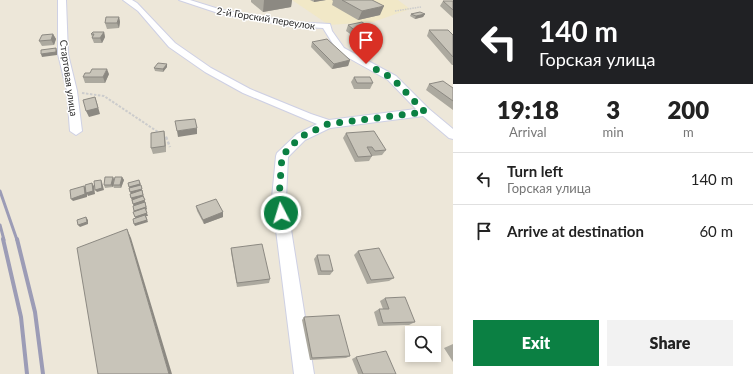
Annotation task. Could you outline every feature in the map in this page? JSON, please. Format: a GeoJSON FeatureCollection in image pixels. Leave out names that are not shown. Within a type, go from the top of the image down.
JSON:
{"type":"FeatureCollection","features":[{"type":"Feature","properties":{"kind":"street","name":"Стартовая улица"},"geometry":{"type":"LineString","coordinates":[[62,0],[63,54],[72,91],[76,131]]}},
{"type":"Feature","properties":{"kind":"street"},"geometry":{"type":"LineString","coordinates":[[127,0],[143,12],[172,45],[224,81],[270,102],[328,124]]}},
{"type":"Feature","properties":{"kind":"street","name":"2-й Горский переулок"},"geometry":{"type":"LineString","coordinates":[[183,0],[221,12],[291,24],[327,26],[328,31],[341,50],[392,78],[425,112]]}},
{"type":"Feature","properties":{"kind":"street"},"geometry":{"type":"LineString","coordinates":[[304,374],[279,198],[282,156],[300,137],[328,124],[425,112],[453,135]]}},
{"type":"Feature","properties":{"kind":"path"},"geometry":{"type":"LineString","coordinates":[[395,11],[421,7]]}},
{"type":"Feature","properties":{"kind":"path"},"geometry":{"type":"LineString","coordinates":[[72,91],[104,96],[166,136],[170,147]]}},
{"type":"Feature","properties":{"kind":"shaded area"},"geometry":{"type":"Polygon","coordinates":[[[292,0],[398,0],[410,9],[373,22],[329,25],[292,0]]]}},
{"type":"Feature","properties":{"kind":"building"},"geometry":{"type":"Polygon","coordinates":[[[342,0],[372,0],[384,6],[362,11],[342,0]]]}},
{"type":"Feature","properties":{"kind":"building"},"geometry":{"type":"Polygon","coordinates":[[[443,1],[453,1],[453,10],[443,1]]]}},
{"type":"Feature","properties":{"kind":"building"},"geometry":{"type":"Polygon","coordinates":[[[420,12],[425,14],[416,16],[411,14],[420,12]]]}},
{"type":"Feature","properties":{"kind":"building"},"geometry":{"type":"Polygon","coordinates":[[[106,17],[119,17],[117,23],[105,23],[106,17]]]}},
{"type":"Feature","properties":{"kind":"building"},"geometry":{"type":"Polygon","coordinates":[[[362,22],[376,32],[361,35],[348,25],[362,22]]]}},
{"type":"Feature","properties":{"kind":"building"},"geometry":{"type":"Polygon","coordinates":[[[429,30],[448,30],[453,35],[453,57],[429,30]]]}},
{"type":"Feature","properties":{"kind":"building"},"geometry":{"type":"Polygon","coordinates":[[[93,32],[104,32],[100,38],[92,38],[94,34],[91,34],[93,32]]]}},
{"type":"Feature","properties":{"kind":"building"},"geometry":{"type":"Polygon","coordinates":[[[53,34],[51,40],[39,41],[42,35],[53,34]]]}},
{"type":"Feature","properties":{"kind":"building"},"geometry":{"type":"Polygon","coordinates":[[[327,39],[350,60],[334,64],[312,42],[327,39]]]}},
{"type":"Feature","properties":{"kind":"building"},"geometry":{"type":"Polygon","coordinates":[[[56,48],[56,52],[41,54],[41,50],[56,48]]]}},
{"type":"Feature","properties":{"kind":"building"},"geometry":{"type":"Polygon","coordinates":[[[158,63],[167,64],[163,69],[154,68],[158,63]]]}},
{"type":"Feature","properties":{"kind":"building"},"geometry":{"type":"Polygon","coordinates":[[[92,69],[107,69],[103,77],[83,77],[85,73],[90,73],[92,69]]]}},
{"type":"Feature","properties":{"kind":"building"},"geometry":{"type":"Polygon","coordinates":[[[354,77],[370,77],[373,83],[357,83],[354,77]]]}},
{"type":"Feature","properties":{"kind":"building"},"geometry":{"type":"Polygon","coordinates":[[[443,81],[453,88],[453,101],[429,84],[443,81]]]}},
{"type":"Feature","properties":{"kind":"building"},"geometry":{"type":"Polygon","coordinates":[[[95,97],[98,108],[86,111],[83,100],[95,97]]]}},
{"type":"Feature","properties":{"kind":"building"},"geometry":{"type":"Polygon","coordinates":[[[195,119],[197,128],[177,131],[175,121],[195,119]]]}},
{"type":"Feature","properties":{"kind":"building"},"geometry":{"type":"Polygon","coordinates":[[[164,131],[165,146],[151,148],[151,133],[164,131]]]}},
{"type":"Feature","properties":{"kind":"building"},"geometry":{"type":"Polygon","coordinates":[[[374,131],[386,150],[375,151],[372,147],[367,147],[372,156],[358,157],[346,133],[374,131]]]}},
{"type":"Feature","properties":{"kind":"building"},"geometry":{"type":"Polygon","coordinates":[[[105,177],[113,177],[111,185],[104,185],[105,177]]]}},
{"type":"Feature","properties":{"kind":"building"},"geometry":{"type":"Polygon","coordinates":[[[115,177],[122,177],[120,185],[113,185],[115,177]]]}},
{"type":"Feature","properties":{"kind":"building"},"geometry":{"type":"Polygon","coordinates":[[[101,180],[102,188],[95,190],[94,181],[101,180]]]}},
{"type":"Feature","properties":{"kind":"building"},"geometry":{"type":"Polygon","coordinates":[[[139,180],[140,184],[129,187],[128,183],[139,180]]]}},
{"type":"Feature","properties":{"kind":"building"},"geometry":{"type":"Polygon","coordinates":[[[92,183],[93,191],[86,193],[85,185],[92,183]]]}},
{"type":"Feature","properties":{"kind":"building"},"geometry":{"type":"Polygon","coordinates":[[[141,185],[142,189],[130,192],[129,188],[141,185]]]}},
{"type":"Feature","properties":{"kind":"building"},"geometry":{"type":"Polygon","coordinates":[[[84,186],[85,194],[71,199],[70,190],[84,186]]]}},
{"type":"Feature","properties":{"kind":"building"},"geometry":{"type":"Polygon","coordinates":[[[142,190],[143,195],[131,198],[130,194],[142,190]]]}},
{"type":"Feature","properties":{"kind":"building"},"geometry":{"type":"Polygon","coordinates":[[[143,196],[145,200],[133,204],[132,200],[143,196]]]}},
{"type":"Feature","properties":{"kind":"building"},"geometry":{"type":"Polygon","coordinates":[[[216,199],[223,212],[203,220],[196,206],[216,199]]]}},
{"type":"Feature","properties":{"kind":"building"},"geometry":{"type":"Polygon","coordinates":[[[145,202],[146,207],[134,211],[133,206],[145,202]]]}},
{"type":"Feature","properties":{"kind":"building"},"geometry":{"type":"Polygon","coordinates":[[[145,208],[147,213],[135,217],[133,212],[145,208]]]}},
{"type":"Feature","properties":{"kind":"building"},"geometry":{"type":"Polygon","coordinates":[[[145,215],[147,220],[134,224],[133,219],[145,215]]]}},
{"type":"Feature","properties":{"kind":"building"},"geometry":{"type":"Polygon","coordinates":[[[86,217],[87,222],[78,225],[77,220],[86,217]]]}},
{"type":"Feature","properties":{"kind":"building"},"geometry":{"type":"Polygon","coordinates":[[[127,229],[169,374],[98,374],[77,248],[127,229]]]}},
{"type":"Feature","properties":{"kind":"building"},"geometry":{"type":"Polygon","coordinates":[[[262,244],[270,279],[237,283],[231,248],[262,244]]]}},
{"type":"Feature","properties":{"kind":"building"},"geometry":{"type":"Polygon","coordinates":[[[379,248],[394,278],[371,280],[358,251],[379,248]]]}},
{"type":"Feature","properties":{"kind":"building"},"geometry":{"type":"Polygon","coordinates":[[[317,255],[329,255],[333,271],[321,271],[317,255]]]}},
{"type":"Feature","properties":{"kind":"building"},"geometry":{"type":"Polygon","coordinates":[[[405,297],[415,322],[383,323],[379,309],[389,309],[385,298],[405,297]]]}},
{"type":"Feature","properties":{"kind":"building"},"geometry":{"type":"Polygon","coordinates":[[[339,315],[350,356],[312,358],[304,317],[339,315]]]}},
{"type":"Feature","properties":{"kind":"building"},"geometry":{"type":"Polygon","coordinates":[[[386,351],[396,374],[363,374],[356,357],[386,351]]]}},
{"type":"Feature","properties":{"kind":"railway"},"geometry":{"type":"LineString","coordinates":[[0,191],[17,240]]}},
{"type":"Feature","properties":{"kind":"railway"},"geometry":{"type":"LineString","coordinates":[[0,225],[4,240]]}},
{"type":"Feature","properties":{"kind":"railway"},"geometry":{"type":"LineString","coordinates":[[3,239],[21,317],[27,374]]}},
{"type":"Feature","properties":{"kind":"railway"},"geometry":{"type":"LineString","coordinates":[[17,239],[35,312],[43,374]]}},
{"type":"Feature","properties":{"kind":"route"},"geometry":{"type":"LineString","coordinates":[[281,213],[279,198],[282,156],[300,137],[328,124],[425,112],[392,78],[366,64]]}}]}
